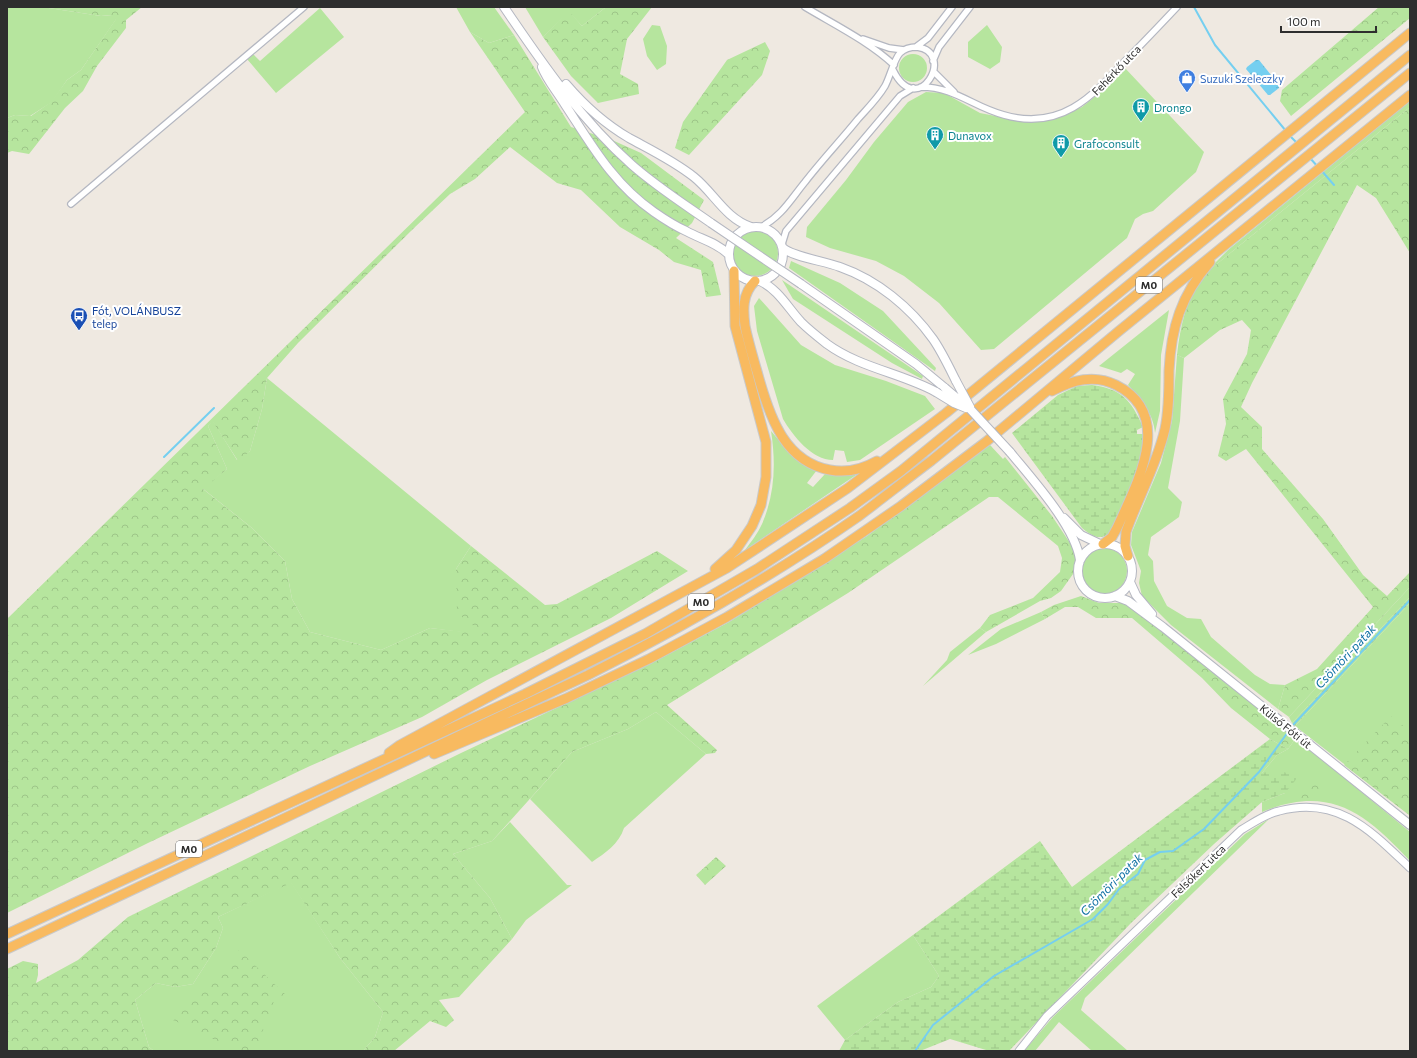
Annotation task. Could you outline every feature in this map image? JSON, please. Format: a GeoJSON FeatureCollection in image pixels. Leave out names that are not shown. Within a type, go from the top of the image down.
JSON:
{"type":"FeatureCollection","features":[{"type":"Feature","properties":{"kind":"highway"},"geometry":{"type":"LineString","coordinates":[[370,766],[400,745],[698,584],[746,556],[810,514],[893,454],[999,370],[1410,33]]}},
{"type":"Feature","properties":{"kind":"highway","name":"M0"},"geometry":{"type":"LineString","coordinates":[[7,934],[525,694],[645,634],[734,583],[820,528],[901,471],[1410,55]]}},
{"type":"Feature","properties":{"kind":"highway","name":"M0"},"geometry":{"type":"LineString","coordinates":[[7,950],[588,675],[664,636],[763,578],[859,516],[937,456],[1410,73]]}},
{"type":"Feature","properties":{"kind":"highway"},"geometry":{"type":"LineString","coordinates":[[411,758],[438,753],[566,698],[649,659],[728,617],[824,559],[901,506],[987,441],[1125,326],[1410,95]]}},
{"type":"Feature","properties":{"kind":"highway"},"geometry":{"type":"LineString","coordinates":[[1128,556],[1125,546],[1126,532],[1165,431],[1168,412],[1172,344],[1179,311],[1184,298],[1199,274],[1225,246]]}},
{"type":"Feature","properties":{"kind":"highway"},"geometry":{"type":"LineString","coordinates":[[698,584],[724,563],[746,536],[761,505],[766,477],[764,435],[735,326],[734,271]]}},
{"type":"Feature","properties":{"kind":"highway"},"geometry":{"type":"LineString","coordinates":[[757,281],[748,288],[745,296],[743,312],[745,326],[769,413],[788,446],[798,455],[817,466],[838,471],[859,469],[893,454]]}},
{"type":"Feature","properties":{"kind":"highway"},"geometry":{"type":"LineString","coordinates":[[1036,401],[1065,384],[1086,379],[1097,379],[1109,382],[1122,388],[1138,403],[1143,413],[1149,437],[1145,458],[1117,528],[1112,537],[1101,544]]}},
{"type":"Feature","properties":{"kind":"main road"},"geometry":{"type":"LineString","coordinates":[[504,7],[539,58],[588,118],[631,164],[661,188],[916,364],[971,410],[1010,452],[1056,511],[1079,551],[1080,560],[1078,574],[1085,589],[1099,597],[1115,596],[1124,591],[1130,582],[1132,569],[1128,556],[1116,546],[1101,544],[1081,535],[1056,511]]}},
{"type":"Feature","properties":{"kind":"main road"},"geometry":{"type":"LineString","coordinates":[[539,58],[554,70],[575,95],[599,117],[628,137],[664,156],[694,177],[735,220],[750,227]]}},
{"type":"Feature","properties":{"kind":"main road"},"geometry":{"type":"LineString","coordinates":[[539,58],[546,77],[564,102],[587,141],[626,190],[654,212],[686,232],[716,244],[728,254]]}},
{"type":"Feature","properties":{"kind":"main road"},"geometry":{"type":"LineString","coordinates":[[750,227],[761,227],[774,233],[782,246],[790,253],[817,259],[850,270],[887,292],[920,322],[934,340],[971,410],[954,403],[936,392],[911,380],[864,364],[833,348],[802,322],[774,290],[757,281],[744,278],[734,271],[728,254],[733,238],[741,231],[750,227]]}},
{"type":"Feature","properties":{"kind":"main road"},"geometry":{"type":"LineString","coordinates":[[757,281],[774,275],[779,269],[782,263],[782,246]]}},
{"type":"Feature","properties":{"kind":"main road"},"geometry":{"type":"LineString","coordinates":[[1080,560],[1085,553],[1101,544]]}},
{"type":"Feature","properties":{"kind":"main road","name":"Külső Fóti út"},"geometry":{"type":"LineString","coordinates":[[1130,582],[1136,595],[1163,627]]}},
{"type":"Feature","properties":{"kind":"main road","name":"Külső Fóti út"},"geometry":{"type":"LineString","coordinates":[[1115,596],[1128,601],[1163,627],[1410,825]]}},
{"type":"Feature","properties":{"kind":"street"},"geometry":{"type":"LineString","coordinates":[[71,204],[304,7]]}},
{"type":"Feature","properties":{"kind":"street"},"geometry":{"type":"LineString","coordinates":[[805,7],[884,55],[894,67],[902,84],[914,88]]}},
{"type":"Feature","properties":{"kind":"street"},"geometry":{"type":"LineString","coordinates":[[855,36],[889,48],[904,50],[916,47],[928,38],[952,7]]}},
{"type":"Feature","properties":{"kind":"street"},"geometry":{"type":"LineString","coordinates":[[933,61],[939,47],[970,7]]}},
{"type":"Feature","properties":{"kind":"street","name":"Fehérkő utca"},"geometry":{"type":"LineString","coordinates":[[955,93],[985,110],[1027,120],[1048,118],[1073,108],[1094,94],[1177,7]]}},
{"type":"Feature","properties":{"kind":"street"},"geometry":{"type":"LineString","coordinates":[[916,47],[928,53],[933,61],[934,72],[931,79],[921,87]]}},
{"type":"Feature","properties":{"kind":"street"},"geometry":{"type":"LineString","coordinates":[[761,227],[774,220],[786,208],[804,183],[884,88],[897,57],[904,50]]}},
{"type":"Feature","properties":{"kind":"street"},"geometry":{"type":"LineString","coordinates":[[934,72],[955,93]]}},
{"type":"Feature","properties":{"kind":"street"},"geometry":{"type":"LineString","coordinates":[[782,246],[786,231],[900,96],[914,88],[921,87],[934,87],[955,93]]}},
{"type":"Feature","properties":{"kind":"street","name":"Felsőkert utca"},"geometry":{"type":"LineString","coordinates":[[1019,1051],[1048,1016],[1241,830],[1264,816],[1278,811],[1310,806],[1340,812],[1358,822],[1373,833],[1410,868]]}},
{"type":"Feature","properties":{"kind":"green space"},"geometry":{"type":"Polygon","coordinates":[[[7,7],[42,7],[101,16],[112,15],[117,18],[81,70],[67,80],[52,102],[30,116],[15,115],[7,118],[7,7]]]}},
{"type":"Feature","properties":{"kind":"green space"},"geometry":{"type":"Polygon","coordinates":[[[42,7],[142,7],[126,20],[126,28],[97,66],[83,91],[65,108],[29,154],[12,151],[7,153],[7,118],[15,115],[31,116],[51,102],[67,80],[81,70],[116,19],[111,15],[101,16],[42,7]]]}},
{"type":"Feature","properties":{"kind":"green space"},"geometry":{"type":"Polygon","coordinates":[[[456,7],[494,7],[514,35],[489,43],[470,32],[456,7]]]}},
{"type":"Feature","properties":{"kind":"green space"},"geometry":{"type":"Polygon","coordinates":[[[525,7],[606,7],[582,26],[569,12],[543,37],[525,7]]]}},
{"type":"Feature","properties":{"kind":"green space"},"geometry":{"type":"Polygon","coordinates":[[[606,7],[652,7],[627,39],[620,74],[638,84],[639,94],[598,103],[571,76],[543,37],[569,11],[582,26],[606,7]]]}},
{"type":"Feature","properties":{"kind":"green space"},"geometry":{"type":"Polygon","coordinates":[[[1379,7],[1410,7],[1410,18],[1291,116],[1280,101],[1282,90],[1379,7]]]}},
{"type":"Feature","properties":{"kind":"green space"},"geometry":{"type":"Polygon","coordinates":[[[320,8],[344,37],[276,93],[247,59],[252,53],[260,61],[320,8]]]}},
{"type":"Feature","properties":{"kind":"green space"},"geometry":{"type":"Polygon","coordinates":[[[652,25],[660,26],[667,46],[666,64],[657,70],[647,56],[643,39],[652,25]]]}},
{"type":"Feature","properties":{"kind":"green space"},"geometry":{"type":"Polygon","coordinates":[[[987,25],[1002,47],[1000,62],[990,69],[968,57],[968,42],[987,25]]]}},
{"type":"Feature","properties":{"kind":"green space"},"geometry":{"type":"Polygon","coordinates":[[[470,32],[489,43],[514,35],[571,127],[612,140],[641,153],[704,200],[692,223],[676,238],[713,262],[721,295],[706,297],[701,270],[674,262],[659,250],[620,227],[581,190],[557,183],[510,147],[475,179],[450,194],[414,228],[298,343],[267,378],[262,409],[250,451],[238,461],[213,422],[208,426],[227,469],[203,489],[252,528],[285,561],[292,599],[310,632],[381,650],[430,628],[484,634],[457,613],[456,569],[471,546],[545,605],[557,604],[657,551],[688,571],[611,618],[487,680],[422,717],[310,766],[148,843],[7,913],[7,619],[525,112],[470,32]]]}},
{"type":"Feature","properties":{"kind":"green space"},"geometry":{"type":"Polygon","coordinates":[[[765,42],[770,51],[762,75],[689,155],[675,148],[683,122],[727,60],[765,42]]]}},
{"type":"Feature","properties":{"kind":"green space"},"geometry":{"type":"Polygon","coordinates":[[[913,54],[923,58],[927,68],[923,78],[913,82],[903,78],[899,68],[903,58],[913,54]]]}},
{"type":"Feature","properties":{"kind":"green space"},"geometry":{"type":"Polygon","coordinates":[[[1124,67],[1204,152],[1196,172],[1153,211],[1143,214],[1135,219],[1127,238],[994,349],[981,350],[939,303],[904,276],[876,261],[830,248],[806,237],[807,227],[846,180],[874,142],[908,102],[926,92],[944,93],[980,113],[1025,122],[1060,117],[1082,107],[1102,91],[1124,67]]]}},
{"type":"Feature","properties":{"kind":"green space"},"geometry":{"type":"Polygon","coordinates":[[[1410,101],[1410,107],[1202,276],[1228,250],[1410,101]]]}},
{"type":"Feature","properties":{"kind":"green space"},"geometry":{"type":"Polygon","coordinates":[[[1410,107],[1410,253],[1376,198],[1357,185],[1252,383],[1241,407],[1262,427],[1262,449],[1323,519],[1363,575],[1387,596],[1410,572],[1410,587],[1289,717],[1278,709],[1285,685],[1317,669],[1373,607],[1246,449],[1226,461],[1218,456],[1226,424],[1223,399],[1247,354],[1251,330],[1242,320],[1220,330],[1184,358],[1177,355],[1180,334],[1188,304],[1196,285],[1202,276],[1410,107]]]}},
{"type":"Feature","properties":{"kind":"green space"},"geometry":{"type":"Polygon","coordinates":[[[755,230],[768,234],[774,240],[778,253],[774,266],[768,272],[755,276],[742,272],[736,266],[732,253],[736,240],[742,234],[755,230]]]}},
{"type":"Feature","properties":{"kind":"green space"},"geometry":{"type":"Polygon","coordinates":[[[791,261],[840,283],[883,311],[936,368],[935,371],[789,268],[791,261]]]}},
{"type":"Feature","properties":{"kind":"green space"},"geometry":{"type":"Polygon","coordinates":[[[782,280],[923,376],[922,379],[892,363],[793,299],[782,280]]]}},
{"type":"Feature","properties":{"kind":"green space"},"geometry":{"type":"Polygon","coordinates":[[[759,298],[801,345],[835,365],[886,381],[925,396],[935,409],[860,460],[847,462],[844,451],[835,450],[833,460],[825,459],[811,452],[792,433],[783,419],[757,331],[754,306],[759,298]]]}},
{"type":"Feature","properties":{"kind":"green space"},"geometry":{"type":"Polygon","coordinates":[[[1169,310],[1161,355],[1160,411],[1155,433],[1149,413],[1142,401],[1128,385],[1135,374],[1127,369],[1121,373],[1099,366],[1169,310]]]}},
{"type":"Feature","properties":{"kind":"green space"},"geometry":{"type":"Polygon","coordinates":[[[1177,355],[1184,358],[1180,421],[1168,488],[1182,502],[1179,517],[1151,537],[1148,555],[1153,561],[1154,581],[1167,606],[1187,618],[1201,619],[1211,637],[1255,675],[1270,684],[1285,685],[1278,709],[1171,625],[1142,596],[1139,583],[1141,571],[1131,545],[1132,532],[1161,463],[1172,421],[1177,355]]]}},
{"type":"Feature","properties":{"kind":"green space"},"geometry":{"type":"Polygon","coordinates":[[[267,378],[471,546],[456,569],[484,635],[430,628],[381,650],[310,632],[292,599],[285,561],[252,528],[202,488],[227,469],[208,426],[213,421],[237,460],[250,451],[262,409],[267,378]]]}},
{"type":"Feature","properties":{"kind":"green space"},"geometry":{"type":"Polygon","coordinates":[[[1092,385],[1111,389],[1124,397],[1130,403],[1143,427],[1137,430],[1137,434],[1143,434],[1140,459],[1133,484],[1112,532],[1108,535],[1100,537],[1093,536],[1082,528],[1012,433],[1058,395],[1077,386],[1092,385]]]}},
{"type":"Feature","properties":{"kind":"green space"},"geometry":{"type":"Polygon","coordinates":[[[771,431],[792,453],[803,462],[817,470],[807,483],[813,487],[825,474],[856,475],[745,550],[760,527],[770,501],[774,467],[771,431]]]}},
{"type":"Feature","properties":{"kind":"green space"},"geometry":{"type":"Polygon","coordinates":[[[990,445],[1003,459],[1005,457],[1052,516],[1075,553],[1073,574],[1061,591],[1051,598],[1040,601],[986,632],[980,628],[990,615],[1033,598],[1060,572],[1062,558],[1058,546],[998,497],[989,497],[848,593],[667,705],[717,750],[715,753],[706,754],[656,712],[628,729],[572,752],[492,841],[453,854],[490,898],[512,939],[459,997],[439,1000],[454,1020],[446,1027],[430,1021],[394,1051],[363,1051],[375,1037],[383,1012],[340,958],[291,883],[218,917],[223,928],[216,948],[193,984],[175,987],[156,983],[135,1000],[149,1047],[154,1051],[7,1051],[7,969],[23,961],[38,964],[36,983],[78,960],[128,917],[461,753],[650,664],[729,622],[867,536],[990,445]]]}},
{"type":"Feature","properties":{"kind":"green space"},"geometry":{"type":"Polygon","coordinates":[[[1104,548],[1117,552],[1123,558],[1127,571],[1123,584],[1117,590],[1104,594],[1091,590],[1085,584],[1081,571],[1085,558],[1091,552],[1104,548]]]}},
{"type":"Feature","properties":{"kind":"green space"},"geometry":{"type":"Polygon","coordinates":[[[1410,587],[1410,597],[1292,723],[1289,717],[1410,587]]]}},
{"type":"Feature","properties":{"kind":"green space"},"geometry":{"type":"Polygon","coordinates":[[[1081,596],[1099,603],[1127,603],[1139,611],[1296,738],[1288,749],[1270,739],[1231,708],[1202,678],[1132,618],[1096,618],[1078,607],[1065,607],[1045,619],[1041,612],[1054,605],[1081,596]]]}},
{"type":"Feature","properties":{"kind":"green space"},"geometry":{"type":"Polygon","coordinates":[[[1410,597],[1410,603],[1295,726],[1292,723],[1410,597]]]}},
{"type":"Feature","properties":{"kind":"green space"},"geometry":{"type":"Polygon","coordinates":[[[1410,603],[1409,615],[1410,815],[1295,726],[1410,603]]]}},
{"type":"Feature","properties":{"kind":"green space"},"geometry":{"type":"Polygon","coordinates":[[[1041,612],[1045,619],[996,644],[968,655],[1001,629],[1041,612]]]}},
{"type":"Feature","properties":{"kind":"green space"},"geometry":{"type":"Polygon","coordinates":[[[980,628],[986,632],[923,686],[947,660],[950,652],[980,628]]]}},
{"type":"Feature","properties":{"kind":"green space"},"geometry":{"type":"Polygon","coordinates":[[[656,712],[706,754],[624,828],[619,839],[607,852],[592,862],[530,799],[572,752],[628,729],[656,712]]]}},
{"type":"Feature","properties":{"kind":"green space"},"geometry":{"type":"Polygon","coordinates":[[[1391,716],[1410,731],[1409,815],[1344,765],[1391,716]]]}},
{"type":"Feature","properties":{"kind":"green space"},"geometry":{"type":"Polygon","coordinates":[[[1296,738],[1410,832],[1410,861],[1377,829],[1361,817],[1345,808],[1327,803],[1307,801],[1286,804],[1262,812],[1262,802],[1285,793],[1262,773],[1277,755],[1288,749],[1296,738]]]}},
{"type":"Feature","properties":{"kind":"green space"},"geometry":{"type":"Polygon","coordinates":[[[1270,739],[1288,749],[1277,755],[1262,773],[1278,770],[1298,777],[1285,793],[1262,802],[1214,844],[1131,923],[1009,1051],[986,1050],[950,1039],[920,1051],[839,1051],[845,1040],[898,1002],[931,987],[939,976],[913,935],[1040,841],[1072,887],[1270,739]]]}},
{"type":"Feature","properties":{"kind":"green space"},"geometry":{"type":"Polygon","coordinates":[[[1312,781],[1318,786],[1323,794],[1320,798],[1294,799],[1292,797],[1303,789],[1307,791],[1309,789],[1309,784],[1312,781]]]}},
{"type":"Feature","properties":{"kind":"green space"},"geometry":{"type":"Polygon","coordinates":[[[1269,819],[1085,998],[1081,1010],[1128,1051],[1092,1051],[1059,1022],[1035,1051],[1024,1051],[1053,1017],[1245,834],[1269,819]]]}},
{"type":"Feature","properties":{"kind":"green space"},"geometry":{"type":"Polygon","coordinates":[[[510,822],[567,885],[572,885],[526,920],[512,939],[490,898],[453,854],[492,841],[510,822]]]}},
{"type":"Feature","properties":{"kind":"green space"},"geometry":{"type":"Polygon","coordinates":[[[716,857],[726,866],[705,885],[696,875],[716,857]]]}},
{"type":"Feature","properties":{"kind":"green space"},"geometry":{"type":"Polygon","coordinates":[[[291,882],[340,958],[383,1012],[375,1037],[363,1051],[154,1051],[149,1047],[135,1000],[156,983],[175,987],[193,984],[216,948],[223,928],[218,917],[291,882]]]}},
{"type":"Feature","properties":{"kind":"green space"},"geometry":{"type":"Polygon","coordinates":[[[913,935],[939,976],[931,987],[898,1002],[845,1040],[817,1006],[913,935]]]}},
{"type":"Feature","properties":{"kind":"green space"},"geometry":{"type":"Polygon","coordinates":[[[239,950],[285,994],[274,1001],[255,1051],[238,1051],[173,1020],[173,1013],[210,981],[239,950]]]}},
{"type":"Feature","properties":{"kind":"water"},"geometry":{"type":"Polygon","coordinates":[[[1256,60],[1259,60],[1279,85],[1279,88],[1270,95],[1268,95],[1246,69],[1256,60]]]}},
{"type":"Feature","properties":{"kind":"waterway"},"geometry":{"type":"LineString","coordinates":[[1194,7],[1215,45],[1286,131]]}},
{"type":"Feature","properties":{"kind":"waterway"},"geometry":{"type":"LineString","coordinates":[[1290,136],[1298,144]]}},
{"type":"Feature","properties":{"kind":"waterway"},"geometry":{"type":"LineString","coordinates":[[1310,158],[1318,167]]}},
{"type":"Feature","properties":{"kind":"waterway"},"geometry":{"type":"LineString","coordinates":[[1321,170],[1334,185]]}},
{"type":"Feature","properties":{"kind":"waterway"},"geometry":{"type":"LineString","coordinates":[[164,457],[214,408]]}},
{"type":"Feature","properties":{"kind":"waterway","name":"Csömöri-patak"},"geometry":{"type":"LineString","coordinates":[[1293,725],[1410,600]]}},
{"type":"Feature","properties":{"kind":"waterway","name":"Csömöri-patak"},"geometry":{"type":"LineString","coordinates":[[915,1051],[933,1025],[994,976],[1093,919],[1108,904],[1119,889],[1138,874],[1145,860],[1160,852],[1173,851],[1204,829],[1259,772],[1288,732]]}},
{"type":"Feature","properties":{"kind":"place","name":"Suzuki Szeleczky"},"geometry":{"type":"Point","coordinates":[1187,93]}},
{"type":"Feature","properties":{"kind":"place","name":"Drongo"},"geometry":{"type":"Point","coordinates":[1141,122]}},
{"type":"Feature","properties":{"kind":"place","name":"Dunavox"},"geometry":{"type":"Point","coordinates":[935,150]}},
{"type":"Feature","properties":{"kind":"place","name":"Grafoconsult"},"geometry":{"type":"Point","coordinates":[1061,158]}},
{"type":"Feature","properties":{"kind":"place","name":"Fót, VOLÁNBUSZ telep"},"geometry":{"type":"Point","coordinates":[79,331]}}]}
